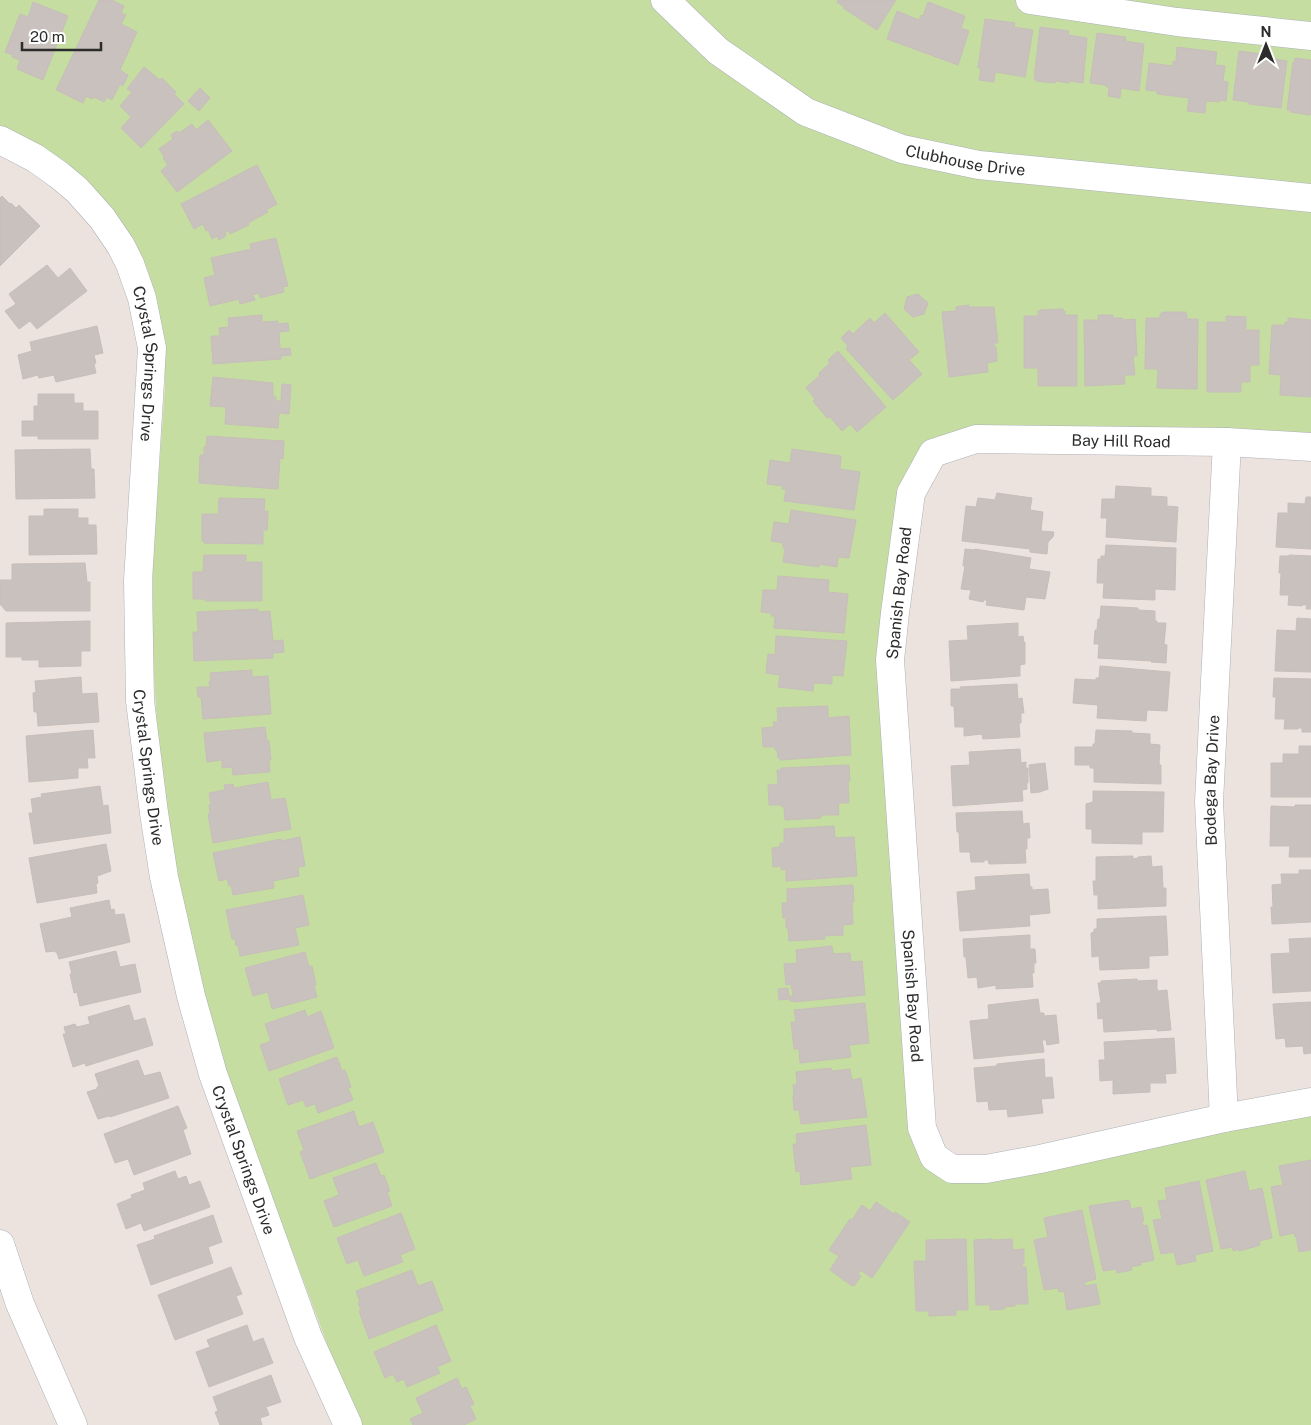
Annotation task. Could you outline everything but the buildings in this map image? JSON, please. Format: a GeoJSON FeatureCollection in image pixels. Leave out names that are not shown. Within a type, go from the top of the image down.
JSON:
{"type":"FeatureCollection","features":[{"type":"Feature","properties":{"kind":"street","name":"Clubhouse Drive"},"geometry":{"type":"LineString","coordinates":[[665,0],[718,51],[806,112],[902,149],[979,166],[1311,198]]}},
{"type":"Feature","properties":{"kind":"street"},"geometry":{"type":"LineString","coordinates":[[1030,0],[1177,22],[1311,36]]}},
{"type":"Feature","properties":{"kind":"street","name":"Crystal Springs Drive"},"geometry":{"type":"LineString","coordinates":[[0,140],[35,158],[60,175],[102,218],[121,246],[130,264],[142,298],[152,348],[138,588],[140,701],[164,877],[191,996],[213,1074],[308,1337],[348,1425]]}},
{"type":"Feature","properties":{"kind":"street","name":"Bay Hill Road"},"geometry":{"type":"LineString","coordinates":[[934,453],[976,438],[1227,442],[1311,446]]}},
{"type":"Feature","properties":{"kind":"street","name":"Bodega Bay Drive"},"geometry":{"type":"LineString","coordinates":[[1224,1118],[1209,802],[1227,442]]}},
{"type":"Feature","properties":{"kind":"street","name":"Spanish Bay Road"},"geometry":{"type":"LineString","coordinates":[[934,453],[911,493],[890,660],[922,1128],[934,1157],[952,1169],[986,1169],[1040,1159],[1224,1118],[1311,1102]]}},
{"type":"Feature","properties":{"kind":"street"},"geometry":{"type":"LineString","coordinates":[[0,1244],[20,1304],[73,1425]]}},
{"type":"Feature","properties":{"kind":"green space"},"geometry":{"type":"Polygon","coordinates":[[[0,0],[1311,0],[1311,451],[983,447],[941,463],[927,483],[900,634],[934,1130],[953,1164],[1231,1130],[1311,1114],[1311,1425],[360,1425],[344,1389],[241,1114],[221,1054],[193,957],[173,858],[159,758],[153,658],[153,559],[165,386],[165,353],[127,237],[0,140],[0,0]]]}}]}
